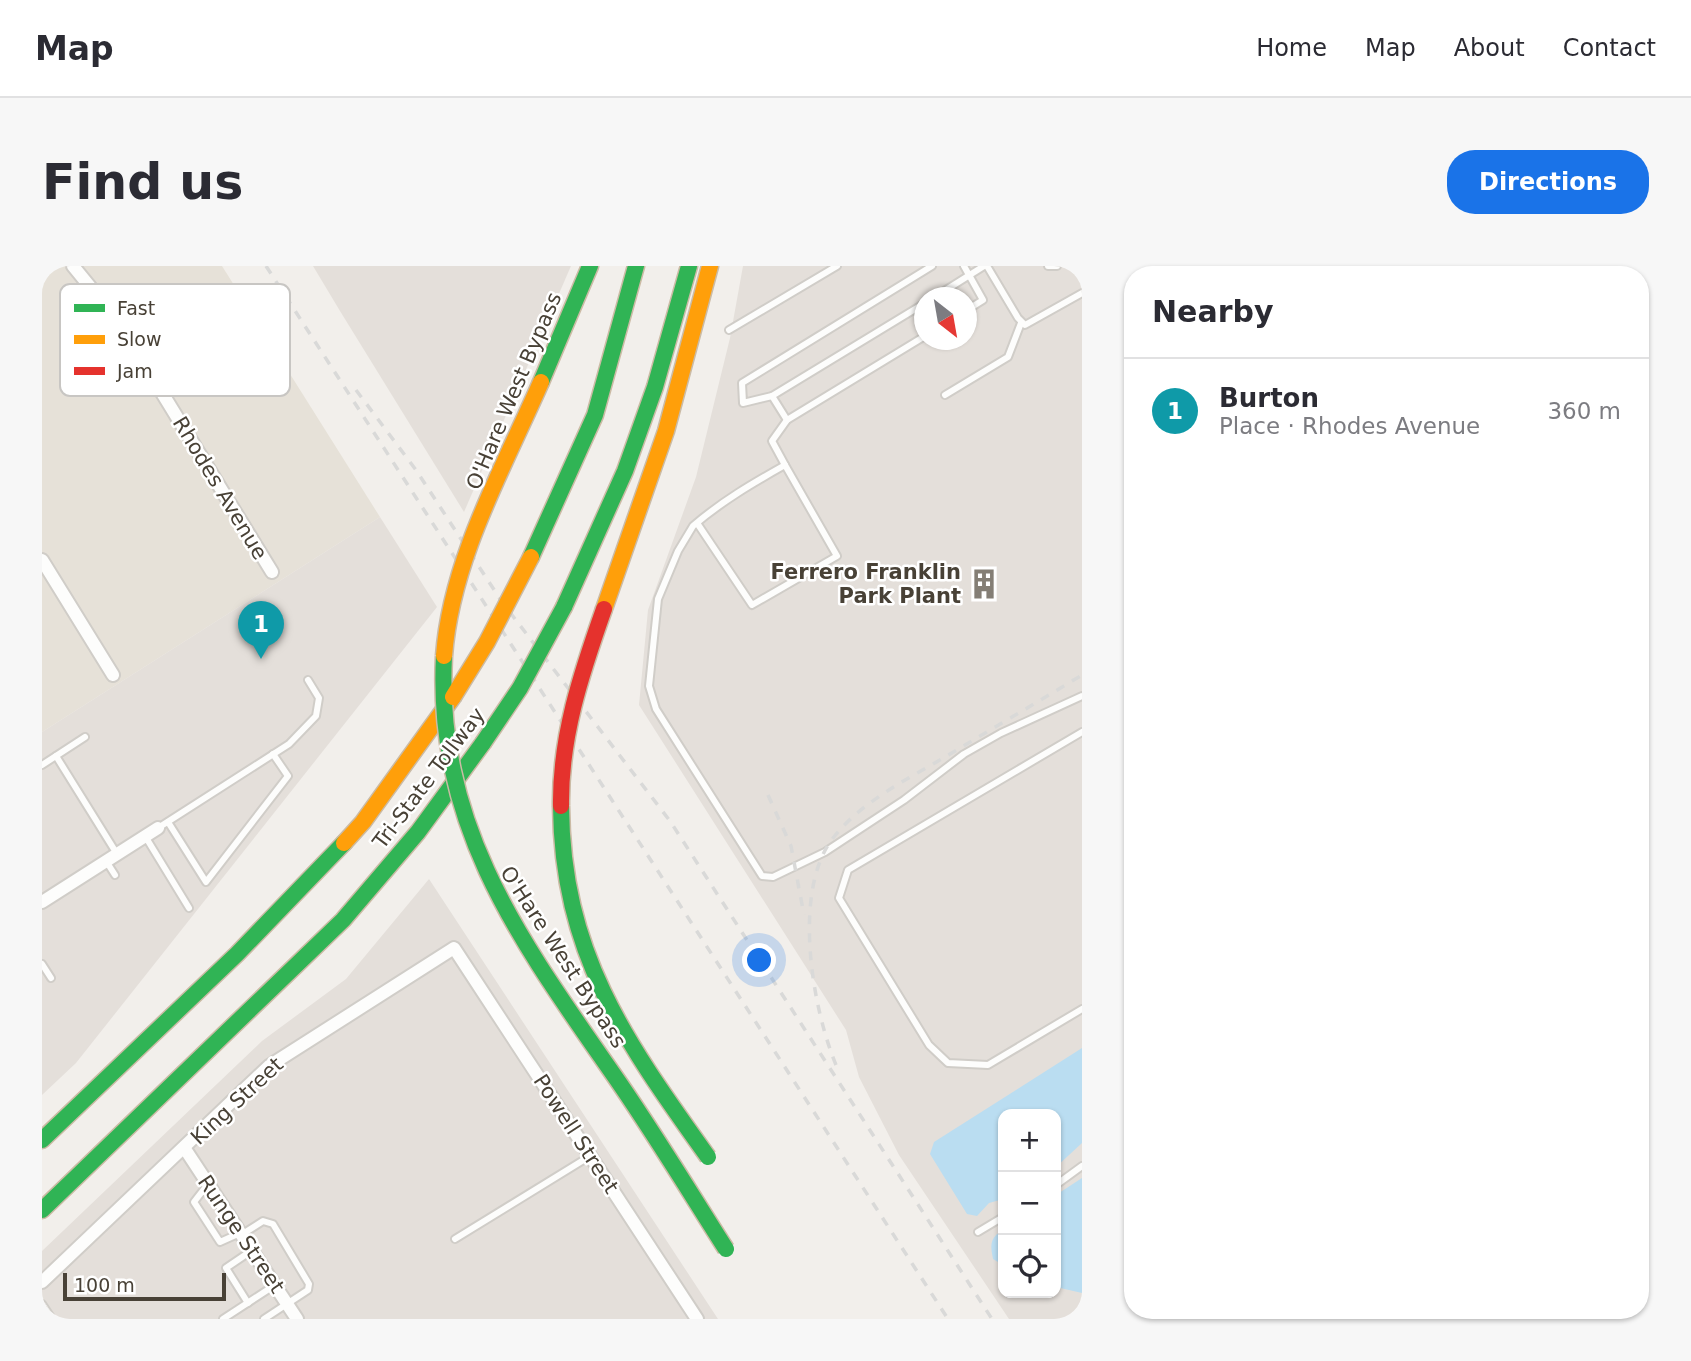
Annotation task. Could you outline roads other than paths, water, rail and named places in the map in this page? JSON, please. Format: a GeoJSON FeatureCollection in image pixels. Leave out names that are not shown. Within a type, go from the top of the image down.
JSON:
{"type":"FeatureCollection","features":[{"type":"Feature","properties":{"kind":"highway","name":"O'Hare West Bypass"},"geometry":{"type":"LineString","coordinates":[[590,266],[477,529],[457,592],[445,640],[444,696],[448,749],[460,805],[476,856],[497,901],[622,1087],[726,1249]]}},
{"type":"Feature","properties":{"kind":"highway","name":"Tri-State Tollway"},"geometry":{"type":"LineString","coordinates":[[42,1140],[237,954],[313,877],[363,822],[453,697],[487,642],[531,557],[595,415],[636,266]]}},
{"type":"Feature","properties":{"kind":"highway","name":"Tri-State Tollway"},"geometry":{"type":"LineString","coordinates":[[42,1210],[343,920],[418,832],[483,743],[520,688],[564,607],[625,471],[659,374],[689,266]]}},
{"type":"Feature","properties":{"kind":"highway","name":"O'Hare West Bypass"},"geometry":{"type":"LineString","coordinates":[[708,1157],[610,1012],[588,957],[572,903],[564,858],[563,758],[578,683],[666,431],[710,266]]}},
{"type":"Feature","properties":{"kind":"street","name":"Rhodes Avenue"},"geometry":{"type":"LineString","coordinates":[[73,266],[88,284]]}},
{"type":"Feature","properties":{"kind":"street","name":"Rhodes Avenue"},"geometry":{"type":"LineString","coordinates":[[164,396],[272,572]]}},
{"type":"Feature","properties":{"kind":"street"},"geometry":{"type":"LineString","coordinates":[[42,560],[113,675]]}},
{"type":"Feature","properties":{"kind":"street"},"geometry":{"type":"LineString","coordinates":[[42,902],[163,825]]}},
{"type":"Feature","properties":{"kind":"street","name":"King Street"},"geometry":{"type":"LineString","coordinates":[[42,1282],[185,1149],[269,1066],[454,948]]}},
{"type":"Feature","properties":{"kind":"street","name":"Powell Street"},"geometry":{"type":"LineString","coordinates":[[454,948],[697,1319]]}},
{"type":"Feature","properties":{"kind":"street","name":"Runge Street"},"geometry":{"type":"LineString","coordinates":[[185,1149],[297,1319]]}},
{"type":"Feature","properties":{"kind":"lane"},"geometry":{"type":"LineString","coordinates":[[729,330],[837,266]]}},
{"type":"Feature","properties":{"kind":"lane"},"geometry":{"type":"LineString","coordinates":[[914,310],[772,396],[743,403],[742,383],[932,266]]}},
{"type":"Feature","properties":{"kind":"lane"},"geometry":{"type":"LineString","coordinates":[[964,266],[976,287]]}},
{"type":"Feature","properties":{"kind":"lane"},"geometry":{"type":"LineString","coordinates":[[950,287],[986,266],[1021,323]]}},
{"type":"Feature","properties":{"kind":"lane"},"geometry":{"type":"LineString","coordinates":[[1048,266],[1057,266]]}},
{"type":"Feature","properties":{"kind":"lane"},"geometry":{"type":"LineString","coordinates":[[977,289],[983,300],[977,304]]}},
{"type":"Feature","properties":{"kind":"lane"},"geometry":{"type":"LineString","coordinates":[[1021,323],[1031,323],[1082,293]]}},
{"type":"Feature","properties":{"kind":"lane"},"geometry":{"type":"LineString","coordinates":[[945,396],[1008,357],[1021,323]]}},
{"type":"Feature","properties":{"kind":"lane"},"geometry":{"type":"LineString","coordinates":[[697,523],[751,605],[838,556],[772,441],[787,420],[914,343]]}},
{"type":"Feature","properties":{"kind":"lane"},"geometry":{"type":"LineString","coordinates":[[772,396],[787,420]]}},
{"type":"Feature","properties":{"kind":"lane"},"geometry":{"type":"LineString","coordinates":[[785,465],[728,498],[697,523],[678,551],[658,599],[649,686],[656,709],[762,876],[772,877],[825,852],[904,800],[964,754],[1001,733],[1082,696]]}},
{"type":"Feature","properties":{"kind":"lane"},"geometry":{"type":"LineString","coordinates":[[273,754],[288,776],[206,882],[163,825],[273,754],[289,744],[316,716],[319,698],[308,680]]}},
{"type":"Feature","properties":{"kind":"lane"},"geometry":{"type":"LineString","coordinates":[[1082,732],[848,870],[839,898],[929,1045],[948,1063],[988,1065],[1082,1009]]}},
{"type":"Feature","properties":{"kind":"lane"},"geometry":{"type":"LineString","coordinates":[[42,765],[85,737]]}},
{"type":"Feature","properties":{"kind":"lane"},"geometry":{"type":"LineString","coordinates":[[56,756],[111,858],[115,875]]}},
{"type":"Feature","properties":{"kind":"lane"},"geometry":{"type":"LineString","coordinates":[[145,836],[190,908]]}},
{"type":"Feature","properties":{"kind":"lane"},"geometry":{"type":"LineString","coordinates":[[42,964],[51,978]]}},
{"type":"Feature","properties":{"kind":"lane"},"geometry":{"type":"LineString","coordinates":[[455,1239],[590,1156]]}},
{"type":"Feature","properties":{"kind":"lane"},"geometry":{"type":"LineString","coordinates":[[1061,1181],[1082,1166]]}},
{"type":"Feature","properties":{"kind":"lane"},"geometry":{"type":"LineString","coordinates":[[208,1184],[194,1202],[220,1242],[263,1221],[273,1224],[309,1284],[308,1290],[264,1319]]}},
{"type":"Feature","properties":{"kind":"lane"},"geometry":{"type":"LineString","coordinates":[[978,1233],[998,1220]]}},
{"type":"Feature","properties":{"kind":"lane"},"geometry":{"type":"LineString","coordinates":[[248,1303],[226,1268],[252,1250]]}},
{"type":"Feature","properties":{"kind":"lane"},"geometry":{"type":"LineString","coordinates":[[223,1319],[275,1285]]}},
{"type":"Feature","properties":{"kind":"lane"},"geometry":{"type":"LineString","coordinates":[[42,1304],[52,1319]]}},
{"type":"Feature","properties":{"kind":"water"},"geometry":{"type":"Polygon","coordinates":[[[1082,1048],[1082,1143],[1061,1162],[1061,1109],[998,1109],[998,1200],[989,1203],[977,1216],[967,1214],[930,1154],[934,1142],[1082,1048]]]}},
{"type":"Feature","properties":{"kind":"water"},"geometry":{"type":"Polygon","coordinates":[[[1082,1178],[1082,1293],[1061,1288],[1061,1192],[1082,1178]]]}},
{"type":"Feature","properties":{"kind":"water"},"geometry":{"type":"Polygon","coordinates":[[[998,1234],[998,1262],[993,1259],[991,1245],[998,1234]]]}},
{"type":"Feature","properties":{"kind":"railway"},"geometry":{"type":"LineString","coordinates":[[266,266],[278,284]]}},
{"type":"Feature","properties":{"kind":"railway"},"geometry":{"type":"LineString","coordinates":[[290,303],[948,1319]]}},
{"type":"Feature","properties":{"kind":"railway"},"geometry":{"type":"LineString","coordinates":[[356,390],[416,470],[502,602],[670,821],[992,1319]]}},
{"type":"Feature","properties":{"kind":"railway"},"geometry":{"type":"LineString","coordinates":[[836,1065],[820,1013],[810,950],[813,888],[820,861],[833,838],[857,813],[885,793],[1082,675]]}},
{"type":"Feature","properties":{"kind":"railway"},"geometry":{"type":"LineString","coordinates":[[768,795],[791,846],[804,915]]}},
{"type":"Feature","properties":{"kind":"place","name":"Ferrero Franklin Park Plant"},"geometry":{"type":"Point","coordinates":[984,584]}},
{"type":"Feature","properties":{"kind":"place","name":"Burton"},"geometry":{"type":"Point","coordinates":[261,659]}}]}
